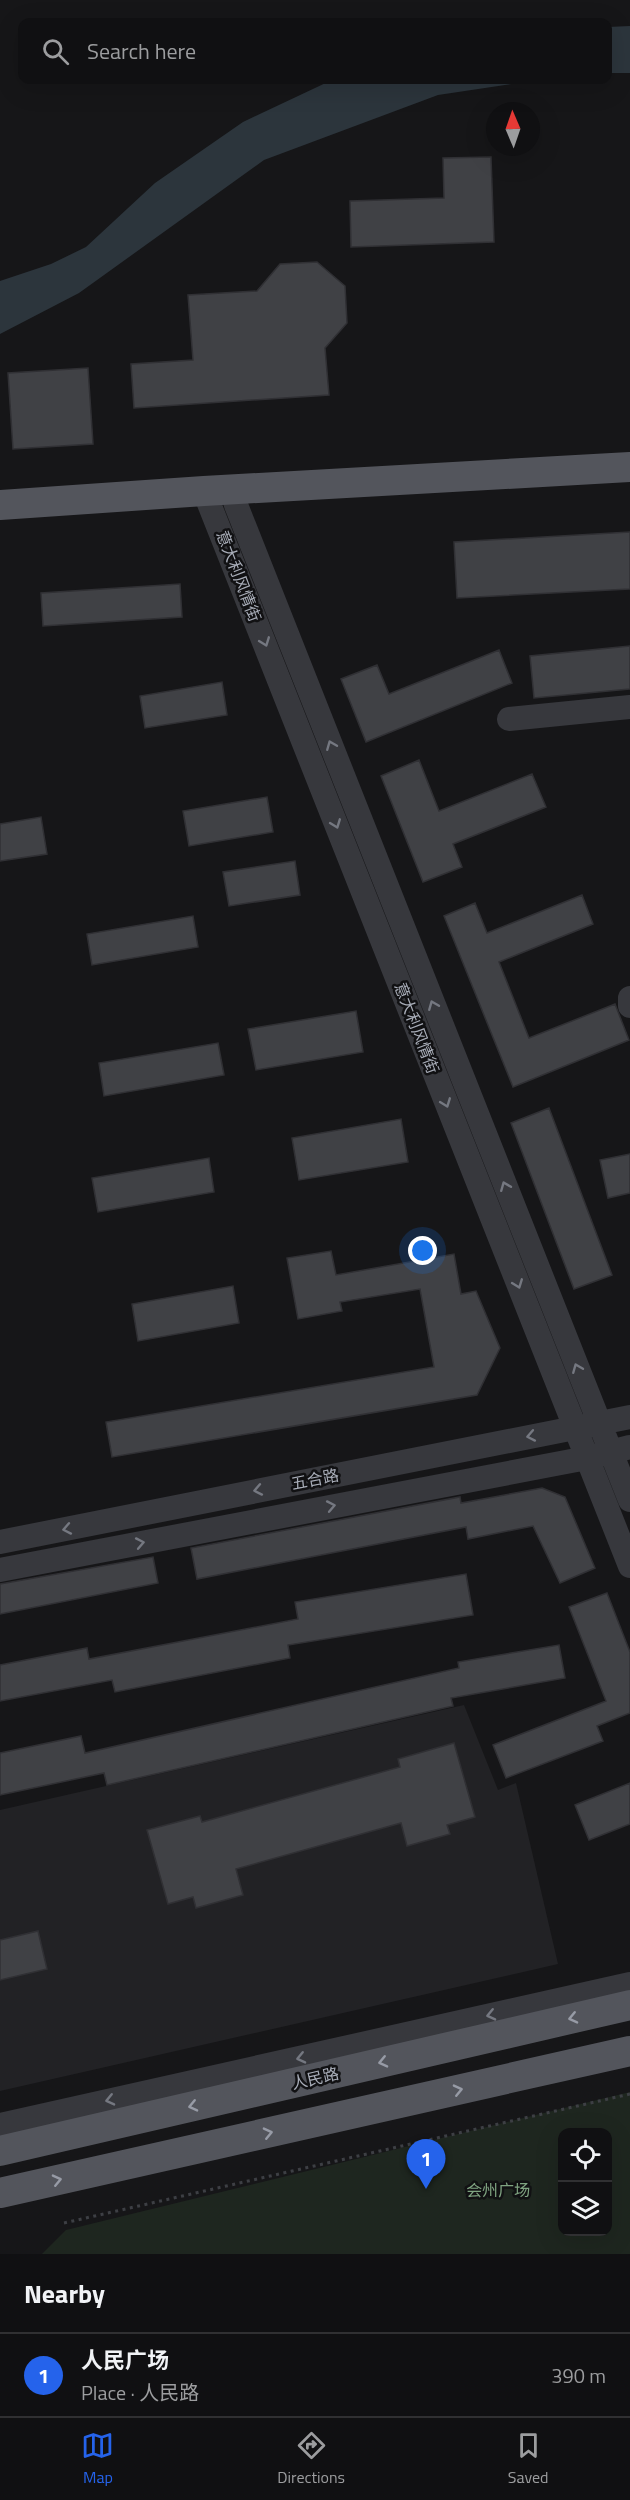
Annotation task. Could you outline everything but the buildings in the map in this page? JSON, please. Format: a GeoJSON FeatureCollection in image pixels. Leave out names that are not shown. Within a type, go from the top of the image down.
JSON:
{"type":"FeatureCollection","features":[{"type":"Feature","properties":{"kind":"main road"},"geometry":{"type":"LineString","coordinates":[[0,521],[221,498],[630,467]]}},
{"type":"Feature","properties":{"kind":"main road"},"geometry":{"type":"LineString","coordinates":[[0,505],[630,486]]}},
{"type":"Feature","properties":{"kind":"main road","name":"人民路"},"geometry":{"type":"LineString","coordinates":[[0,2151],[630,2005]]}},
{"type":"Feature","properties":{"kind":"main road"},"geometry":{"type":"LineString","coordinates":[[0,2193],[630,2051]]}},
{"type":"Feature","properties":{"kind":"street","name":"意大利风情街"},"geometry":{"type":"LineString","coordinates":[[221,498],[598,1422],[620,1449],[630,1500]]}},
{"type":"Feature","properties":{"kind":"street","name":"意大利风情街"},"geometry":{"type":"LineString","coordinates":[[221,498],[574,1427],[630,1566]]}},
{"type":"Feature","properties":{"kind":"street"},"geometry":{"type":"LineString","coordinates":[[509,719],[630,707]]}},
{"type":"Feature","properties":{"kind":"street"},"geometry":{"type":"LineString","coordinates":[[630,998],[630,1006]]}},
{"type":"Feature","properties":{"kind":"street","name":"五合路"},"geometry":{"type":"LineString","coordinates":[[0,1542],[630,1417]]}},
{"type":"Feature","properties":{"kind":"street","name":"五合路"},"geometry":{"type":"LineString","coordinates":[[0,1570],[587,1458],[620,1449]]}},
{"type":"Feature","properties":{"kind":"street"},"geometry":{"type":"LineString","coordinates":[[0,2125],[630,1984]]}},
{"type":"Feature","properties":{"kind":"path"},"geometry":{"type":"LineString","coordinates":[[64,2223],[630,2094]]}},
{"type":"Feature","properties":{"kind":"shaded area"},"geometry":{"type":"Polygon","coordinates":[[[630,26],[630,73],[612,73],[612,27],[630,26]]]}},
{"type":"Feature","properties":{"kind":"shaded area"},"geometry":{"type":"Polygon","coordinates":[[[324,84],[511,84],[438,95],[264,160],[79,293],[0,334],[0,281],[51,264],[86,247],[155,183],[243,122],[324,84]]]}},
{"type":"Feature","properties":{"kind":"shaded area"},"geometry":{"type":"Polygon","coordinates":[[[464,1705],[498,1790],[516,1783],[558,1964],[0,2091],[0,1810],[464,1705]]]}},
{"type":"Feature","properties":{"kind":"green space","name":"会州广场"},"geometry":{"type":"Polygon","coordinates":[[[630,2092],[630,2254],[42,2254],[66,2230],[630,2092]]]}},
{"type":"Feature","properties":{"kind":"place","name":"人民广场"},"geometry":{"type":"Point","coordinates":[426,2189]}}]}
